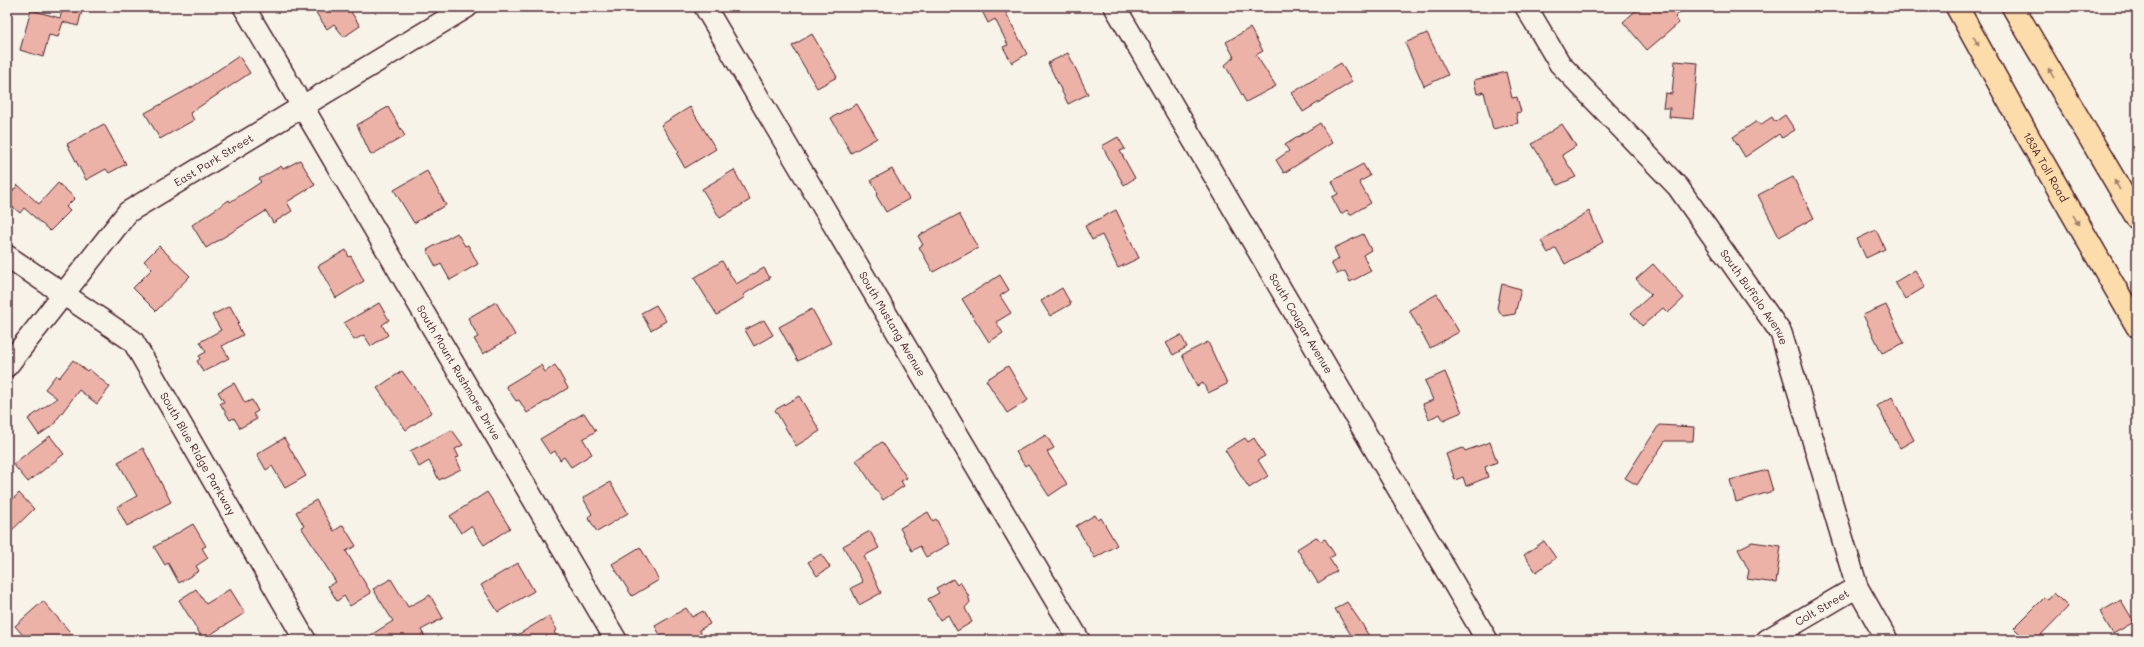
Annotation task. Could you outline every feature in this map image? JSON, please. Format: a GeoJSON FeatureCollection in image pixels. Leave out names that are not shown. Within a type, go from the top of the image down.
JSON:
{"type":"FeatureCollection","features":[{"type":"Feature","properties":{"kind":"highway","name":"183A Toll Road"},"geometry":{"type":"LineString","coordinates":[[1957,7],[2029,138],[2137,326]]}},
{"type":"Feature","properties":{"kind":"highway"},"geometry":{"type":"LineString","coordinates":[[2013,7],[2137,218]]}},
{"type":"Feature","properties":{"kind":"street","name":"South Mount Rushmore Drive"},"geometry":{"type":"LineString","coordinates":[[244,7],[616,640]]}},
{"type":"Feature","properties":{"kind":"street","name":"East Park Street"},"geometry":{"type":"LineString","coordinates":[[7,366],[62,293],[128,212],[302,105],[466,7]]}},
{"type":"Feature","properties":{"kind":"street","name":"South Mustang Avenue"},"geometry":{"type":"LineString","coordinates":[[705,7],[1079,640]]}},
{"type":"Feature","properties":{"kind":"street","name":"South Cougar Avenue"},"geometry":{"type":"LineString","coordinates":[[1115,7],[1487,640]]}},
{"type":"Feature","properties":{"kind":"street","name":"South Buffalo Avenue"},"geometry":{"type":"LineString","coordinates":[[1526,7],[1560,64],[1678,187],[1781,333],[1857,587],[1887,640]]}},
{"type":"Feature","properties":{"kind":"street","name":"South Blue Ridge Parkway"},"geometry":{"type":"LineString","coordinates":[[7,256],[133,341],[305,640]]}},
{"type":"Feature","properties":{"kind":"street","name":"Colt Street"},"geometry":{"type":"LineString","coordinates":[[1767,640],[1857,587]]}},
{"type":"Feature","properties":{"kind":"building"},"geometry":{"type":"Polygon","coordinates":[[[63,7],[83,7],[78,26],[63,22],[58,37],[49,35],[43,57],[20,50],[31,10],[60,18],[63,7]]]}},
{"type":"Feature","properties":{"kind":"building"},"geometry":{"type":"Polygon","coordinates":[[[312,7],[348,7],[360,26],[344,37],[334,24],[327,29],[312,7]]]}},
{"type":"Feature","properties":{"kind":"building"},"geometry":{"type":"Polygon","coordinates":[[[980,7],[1017,7],[1006,13],[1027,54],[1012,63],[1003,47],[1008,45],[995,19],[988,23],[980,7]]]}},
{"type":"Feature","properties":{"kind":"building"},"geometry":{"type":"Polygon","coordinates":[[[1640,7],[1686,7],[1675,17],[1679,23],[1647,50],[1623,22],[1640,7]]]}},
{"type":"Feature","properties":{"kind":"building"},"geometry":{"type":"Polygon","coordinates":[[[1250,28],[1263,51],[1256,55],[1276,86],[1246,102],[1225,65],[1234,57],[1226,42],[1250,28]]]}},
{"type":"Feature","properties":{"kind":"building"},"geometry":{"type":"Polygon","coordinates":[[[1427,33],[1448,75],[1424,86],[1405,43],[1427,33]]]}},
{"type":"Feature","properties":{"kind":"building"},"geometry":{"type":"Polygon","coordinates":[[[812,34],[837,77],[817,88],[792,46],[812,34]]]}},
{"type":"Feature","properties":{"kind":"building"},"geometry":{"type":"Polygon","coordinates":[[[1068,53],[1088,94],[1068,104],[1048,63],[1068,53]]]}},
{"type":"Feature","properties":{"kind":"building"},"geometry":{"type":"Polygon","coordinates":[[[239,56],[250,73],[190,113],[194,120],[160,139],[145,113],[194,86],[239,56]]]}},
{"type":"Feature","properties":{"kind":"building"},"geometry":{"type":"Polygon","coordinates":[[[1675,61],[1698,63],[1693,119],[1669,117],[1670,108],[1663,108],[1665,93],[1672,94],[1675,61]]]}},
{"type":"Feature","properties":{"kind":"building"},"geometry":{"type":"Polygon","coordinates":[[[1341,63],[1352,82],[1303,112],[1292,93],[1341,63]]]}},
{"type":"Feature","properties":{"kind":"building"},"geometry":{"type":"Polygon","coordinates":[[[1506,72],[1512,98],[1517,97],[1521,112],[1516,113],[1518,123],[1493,129],[1484,92],[1477,94],[1474,80],[1506,72]]]}},
{"type":"Feature","properties":{"kind":"building"},"geometry":{"type":"Polygon","coordinates":[[[857,104],[877,138],[851,153],[831,118],[857,104]]]}},
{"type":"Feature","properties":{"kind":"building"},"geometry":{"type":"Polygon","coordinates":[[[388,107],[405,136],[371,155],[357,125],[388,107]]]}},
{"type":"Feature","properties":{"kind":"building"},"geometry":{"type":"Polygon","coordinates":[[[690,107],[716,149],[685,168],[677,154],[679,152],[661,125],[690,107]]]}},
{"type":"Feature","properties":{"kind":"building"},"geometry":{"type":"Polygon","coordinates":[[[1785,115],[1795,130],[1782,138],[1779,134],[1745,157],[1733,137],[1757,121],[1760,125],[1772,117],[1775,122],[1785,115]]]}},
{"type":"Feature","properties":{"kind":"building"},"geometry":{"type":"Polygon","coordinates":[[[1320,123],[1332,143],[1284,173],[1276,160],[1289,151],[1285,145],[1320,123]]]}},
{"type":"Feature","properties":{"kind":"building"},"geometry":{"type":"Polygon","coordinates":[[[104,124],[126,164],[109,173],[106,169],[86,180],[67,144],[104,124]]]}},
{"type":"Feature","properties":{"kind":"building"},"geometry":{"type":"Polygon","coordinates":[[[1562,124],[1576,146],[1562,155],[1576,177],[1558,185],[1532,144],[1562,124]]]}},
{"type":"Feature","properties":{"kind":"building"},"geometry":{"type":"Polygon","coordinates":[[[1118,137],[1125,149],[1120,151],[1135,178],[1124,185],[1102,146],[1118,137]]]}},
{"type":"Feature","properties":{"kind":"building"},"geometry":{"type":"Polygon","coordinates":[[[300,160],[315,185],[287,202],[292,211],[273,223],[266,211],[206,248],[192,225],[229,200],[230,202],[261,182],[259,179],[281,166],[283,169],[300,160]]]}},
{"type":"Feature","properties":{"kind":"building"},"geometry":{"type":"Polygon","coordinates":[[[1363,164],[1370,176],[1359,182],[1371,203],[1350,215],[1347,210],[1341,214],[1332,197],[1338,194],[1332,181],[1363,164]]]}},
{"type":"Feature","properties":{"kind":"building"},"geometry":{"type":"Polygon","coordinates":[[[892,169],[909,199],[886,212],[876,195],[878,193],[871,180],[892,169]]]}},
{"type":"Feature","properties":{"kind":"building"},"geometry":{"type":"Polygon","coordinates":[[[734,170],[750,200],[720,218],[702,189],[734,170]]]}},
{"type":"Feature","properties":{"kind":"building"},"geometry":{"type":"Polygon","coordinates":[[[427,171],[446,205],[414,223],[394,190],[427,171]]]}},
{"type":"Feature","properties":{"kind":"building"},"geometry":{"type":"Polygon","coordinates":[[[1793,177],[1814,218],[1779,237],[1758,195],[1793,177]]]}},
{"type":"Feature","properties":{"kind":"building"},"geometry":{"type":"Polygon","coordinates":[[[58,183],[75,198],[66,207],[70,211],[50,231],[24,208],[20,213],[7,202],[7,197],[18,185],[39,204],[58,183]]]}},
{"type":"Feature","properties":{"kind":"building"},"geometry":{"type":"Polygon","coordinates":[[[1116,210],[1139,258],[1118,268],[1102,235],[1092,240],[1085,226],[1116,210]]]}},
{"type":"Feature","properties":{"kind":"building"},"geometry":{"type":"Polygon","coordinates":[[[1589,211],[1603,242],[1565,264],[1556,248],[1548,253],[1541,241],[1589,211]]]}},
{"type":"Feature","properties":{"kind":"building"},"geometry":{"type":"Polygon","coordinates":[[[959,214],[978,248],[933,272],[919,247],[923,245],[918,236],[959,214]]]}},
{"type":"Feature","properties":{"kind":"building"},"geometry":{"type":"Polygon","coordinates":[[[1876,230],[1885,249],[1866,258],[1857,239],[1876,230]]]}},
{"type":"Feature","properties":{"kind":"building"},"geometry":{"type":"Polygon","coordinates":[[[457,233],[465,246],[468,245],[478,264],[450,280],[441,264],[436,267],[427,250],[457,233]]]}},
{"type":"Feature","properties":{"kind":"building"},"geometry":{"type":"Polygon","coordinates":[[[1363,234],[1371,250],[1363,255],[1371,271],[1350,282],[1345,271],[1337,274],[1331,263],[1339,259],[1334,248],[1363,234]]]}},
{"type":"Feature","properties":{"kind":"building"},"geometry":{"type":"Polygon","coordinates":[[[159,246],[190,276],[156,311],[133,288],[152,269],[144,261],[159,246]]]}},
{"type":"Feature","properties":{"kind":"building"},"geometry":{"type":"Polygon","coordinates":[[[346,250],[349,257],[351,256],[364,281],[336,298],[318,266],[346,250]]]}},
{"type":"Feature","properties":{"kind":"building"},"geometry":{"type":"Polygon","coordinates":[[[722,261],[736,284],[764,268],[770,278],[743,295],[745,297],[717,315],[694,278],[722,261]]]}},
{"type":"Feature","properties":{"kind":"building"},"geometry":{"type":"Polygon","coordinates":[[[1653,264],[1684,298],[1668,313],[1663,308],[1642,326],[1631,313],[1651,295],[1636,279],[1653,264]]]}},
{"type":"Feature","properties":{"kind":"building"},"geometry":{"type":"Polygon","coordinates":[[[1915,270],[1925,287],[1905,299],[1895,282],[1915,270]]]}},
{"type":"Feature","properties":{"kind":"building"},"geometry":{"type":"Polygon","coordinates":[[[1000,275],[1009,290],[1000,296],[1011,313],[996,322],[1003,333],[989,342],[962,299],[1000,275]]]}},
{"type":"Feature","properties":{"kind":"building"},"geometry":{"type":"Polygon","coordinates":[[[1502,284],[1521,289],[1515,314],[1503,316],[1497,308],[1502,284]]]}},
{"type":"Feature","properties":{"kind":"building"},"geometry":{"type":"Polygon","coordinates":[[[1062,288],[1071,304],[1050,316],[1041,301],[1062,288]]]}},
{"type":"Feature","properties":{"kind":"building"},"geometry":{"type":"Polygon","coordinates":[[[1437,294],[1459,332],[1430,348],[1409,310],[1437,294]]]}},
{"type":"Feature","properties":{"kind":"building"},"geometry":{"type":"Polygon","coordinates":[[[496,302],[515,335],[483,354],[474,339],[478,337],[468,318],[496,302]]]}},
{"type":"Feature","properties":{"kind":"building"},"geometry":{"type":"Polygon","coordinates":[[[379,303],[389,320],[382,325],[388,335],[371,346],[364,335],[354,340],[344,323],[379,303]]]}},
{"type":"Feature","properties":{"kind":"building"},"geometry":{"type":"Polygon","coordinates":[[[656,305],[666,321],[651,330],[641,313],[656,305]]]}},
{"type":"Feature","properties":{"kind":"building"},"geometry":{"type":"Polygon","coordinates":[[[1886,305],[1904,343],[1882,353],[1863,315],[1886,305]]]}},
{"type":"Feature","properties":{"kind":"building"},"geometry":{"type":"Polygon","coordinates":[[[230,306],[239,322],[237,324],[243,335],[222,346],[229,358],[203,372],[197,361],[200,359],[199,356],[206,352],[200,342],[221,330],[212,315],[230,306]]]}},
{"type":"Feature","properties":{"kind":"building"},"geometry":{"type":"Polygon","coordinates":[[[812,309],[831,343],[798,361],[779,327],[812,309]]]}},
{"type":"Feature","properties":{"kind":"building"},"geometry":{"type":"Polygon","coordinates":[[[764,320],[773,335],[754,346],[745,330],[764,320]]]}},
{"type":"Feature","properties":{"kind":"building"},"geometry":{"type":"Polygon","coordinates":[[[1181,335],[1187,347],[1173,355],[1166,343],[1181,335]]]}},
{"type":"Feature","properties":{"kind":"building"},"geometry":{"type":"Polygon","coordinates":[[[1208,342],[1227,384],[1208,393],[1203,383],[1197,386],[1182,355],[1208,342]]]}},
{"type":"Feature","properties":{"kind":"building"},"geometry":{"type":"Polygon","coordinates":[[[73,360],[87,371],[89,369],[110,387],[97,404],[79,390],[55,422],[56,423],[39,435],[28,419],[57,398],[45,389],[56,375],[59,378],[73,360]]]}},
{"type":"Feature","properties":{"kind":"building"},"geometry":{"type":"Polygon","coordinates":[[[541,365],[545,372],[555,365],[568,388],[527,413],[519,400],[516,401],[506,386],[541,365]]]}},
{"type":"Feature","properties":{"kind":"building"},"geometry":{"type":"Polygon","coordinates":[[[1008,366],[1028,400],[1007,413],[986,380],[1008,366]]]}},
{"type":"Feature","properties":{"kind":"building"},"geometry":{"type":"Polygon","coordinates":[[[402,371],[432,412],[406,430],[377,388],[402,371]]]}},
{"type":"Feature","properties":{"kind":"building"},"geometry":{"type":"Polygon","coordinates":[[[1445,372],[1462,412],[1443,420],[1440,414],[1429,419],[1423,404],[1433,400],[1425,381],[1445,372]]]}},
{"type":"Feature","properties":{"kind":"building"},"geometry":{"type":"Polygon","coordinates":[[[234,383],[245,403],[252,400],[258,411],[253,414],[257,419],[240,428],[234,418],[230,420],[220,403],[224,402],[218,392],[234,383]]]}},
{"type":"Feature","properties":{"kind":"building"},"geometry":{"type":"Polygon","coordinates":[[[799,396],[820,431],[796,446],[775,410],[799,396]]]}},
{"type":"Feature","properties":{"kind":"building"},"geometry":{"type":"Polygon","coordinates":[[[1892,397],[1914,440],[1900,448],[1877,406],[1892,397]]]}},
{"type":"Feature","properties":{"kind":"building"},"geometry":{"type":"Polygon","coordinates":[[[584,413],[596,431],[583,439],[592,454],[571,467],[564,457],[560,460],[555,451],[550,454],[540,439],[584,413]]]}},
{"type":"Feature","properties":{"kind":"building"},"geometry":{"type":"Polygon","coordinates":[[[1659,425],[1694,427],[1693,441],[1665,441],[1637,485],[1625,478],[1659,425]]]}},
{"type":"Feature","properties":{"kind":"building"},"geometry":{"type":"Polygon","coordinates":[[[452,430],[463,445],[455,449],[459,457],[456,458],[461,469],[439,480],[429,461],[419,467],[410,451],[452,430]]]}},
{"type":"Feature","properties":{"kind":"building"},"geometry":{"type":"Polygon","coordinates":[[[1046,435],[1054,448],[1047,452],[1067,484],[1049,496],[1028,464],[1025,466],[1016,452],[1046,435]]]}},
{"type":"Feature","properties":{"kind":"building"},"geometry":{"type":"Polygon","coordinates":[[[50,436],[64,454],[28,482],[13,464],[50,436]]]}},
{"type":"Feature","properties":{"kind":"building"},"geometry":{"type":"Polygon","coordinates":[[[284,438],[306,476],[285,488],[272,466],[266,470],[257,454],[284,438]]]}},
{"type":"Feature","properties":{"kind":"building"},"geometry":{"type":"Polygon","coordinates":[[[1245,438],[1248,442],[1254,438],[1265,456],[1258,460],[1268,476],[1249,488],[1225,450],[1245,438]]]}},
{"type":"Feature","properties":{"kind":"building"},"geometry":{"type":"Polygon","coordinates":[[[882,442],[907,478],[901,481],[904,486],[883,500],[856,460],[882,442]]]}},
{"type":"Feature","properties":{"kind":"building"},"geometry":{"type":"Polygon","coordinates":[[[1490,442],[1497,462],[1485,467],[1488,477],[1466,486],[1463,477],[1455,480],[1446,454],[1463,448],[1465,451],[1490,442]]]}},
{"type":"Feature","properties":{"kind":"building"},"geometry":{"type":"Polygon","coordinates":[[[143,448],[171,502],[127,526],[117,507],[137,496],[118,462],[143,448]]]}},
{"type":"Feature","properties":{"kind":"building"},"geometry":{"type":"Polygon","coordinates":[[[1767,470],[1773,491],[1736,502],[1730,480],[1767,470]]]}},
{"type":"Feature","properties":{"kind":"building"},"geometry":{"type":"Polygon","coordinates":[[[610,482],[628,513],[597,532],[588,517],[592,514],[583,498],[610,482]]]}},
{"type":"Feature","properties":{"kind":"building"},"geometry":{"type":"Polygon","coordinates":[[[487,492],[510,528],[484,545],[471,526],[461,533],[450,516],[487,492]]]}},
{"type":"Feature","properties":{"kind":"building"},"geometry":{"type":"Polygon","coordinates":[[[19,493],[34,509],[7,535],[7,505],[19,493]]]}},
{"type":"Feature","properties":{"kind":"building"},"geometry":{"type":"Polygon","coordinates":[[[316,500],[334,531],[343,525],[356,546],[346,551],[371,593],[350,606],[344,596],[337,601],[328,586],[336,582],[301,527],[304,526],[296,512],[316,500]]]}},
{"type":"Feature","properties":{"kind":"building"},"geometry":{"type":"Polygon","coordinates":[[[928,512],[933,521],[936,519],[950,544],[926,557],[920,546],[912,551],[900,528],[928,512]]]}},
{"type":"Feature","properties":{"kind":"building"},"geometry":{"type":"Polygon","coordinates":[[[1095,515],[1098,520],[1101,518],[1117,545],[1095,558],[1076,526],[1095,515]]]}},
{"type":"Feature","properties":{"kind":"building"},"geometry":{"type":"Polygon","coordinates":[[[193,524],[206,546],[202,548],[208,558],[196,566],[199,571],[179,583],[168,563],[165,565],[154,547],[193,524]]]}},
{"type":"Feature","properties":{"kind":"building"},"geometry":{"type":"Polygon","coordinates":[[[870,531],[879,548],[864,556],[881,593],[859,605],[851,588],[863,582],[843,546],[870,531]]]}},
{"type":"Feature","properties":{"kind":"building"},"geometry":{"type":"Polygon","coordinates":[[[1316,537],[1321,541],[1325,539],[1335,555],[1329,558],[1337,571],[1318,583],[1297,549],[1316,537]]]}},
{"type":"Feature","properties":{"kind":"building"},"geometry":{"type":"Polygon","coordinates":[[[1544,541],[1556,558],[1536,572],[1524,555],[1544,541]]]}},
{"type":"Feature","properties":{"kind":"building"},"geometry":{"type":"Polygon","coordinates":[[[1752,542],[1781,546],[1776,583],[1747,579],[1749,571],[1738,549],[1752,542]]]}},
{"type":"Feature","properties":{"kind":"building"},"geometry":{"type":"Polygon","coordinates":[[[640,547],[659,580],[632,596],[612,564],[640,547]]]}},
{"type":"Feature","properties":{"kind":"building"},"geometry":{"type":"Polygon","coordinates":[[[821,554],[830,567],[817,576],[808,562],[821,554]]]}},
{"type":"Feature","properties":{"kind":"building"},"geometry":{"type":"Polygon","coordinates":[[[518,563],[534,591],[498,612],[481,585],[518,563]]]}},
{"type":"Feature","properties":{"kind":"building"},"geometry":{"type":"Polygon","coordinates":[[[391,579],[408,607],[430,595],[443,618],[421,630],[427,640],[363,640],[393,621],[373,589],[391,579]]]}},
{"type":"Feature","properties":{"kind":"building"},"geometry":{"type":"Polygon","coordinates":[[[953,579],[957,585],[960,582],[968,595],[970,602],[965,608],[972,622],[957,631],[948,615],[940,620],[928,599],[939,593],[936,588],[953,579]]]}},
{"type":"Feature","properties":{"kind":"building"},"geometry":{"type":"Polygon","coordinates":[[[196,589],[206,604],[230,589],[245,613],[203,639],[179,600],[196,589]]]}},
{"type":"Feature","properties":{"kind":"building"},"geometry":{"type":"Polygon","coordinates":[[[2054,593],[2068,607],[2036,640],[2026,640],[2014,628],[2045,597],[2048,600],[2054,593]]]}},
{"type":"Feature","properties":{"kind":"building"},"geometry":{"type":"Polygon","coordinates":[[[2121,600],[2134,622],[2113,634],[2100,612],[2121,600]]]}},
{"type":"Feature","properties":{"kind":"building"},"geometry":{"type":"Polygon","coordinates":[[[43,601],[77,640],[27,640],[15,626],[43,601]]]}},
{"type":"Feature","properties":{"kind":"building"},"geometry":{"type":"Polygon","coordinates":[[[1347,602],[1371,640],[1354,640],[1335,609],[1347,602]]]}},
{"type":"Feature","properties":{"kind":"building"},"geometry":{"type":"Polygon","coordinates":[[[686,608],[692,617],[703,611],[710,624],[699,630],[705,640],[663,640],[655,626],[686,608]]]}},
{"type":"Feature","properties":{"kind":"building"},"geometry":{"type":"Polygon","coordinates":[[[549,616],[557,630],[554,632],[559,640],[509,640],[549,616]]]}}]}
